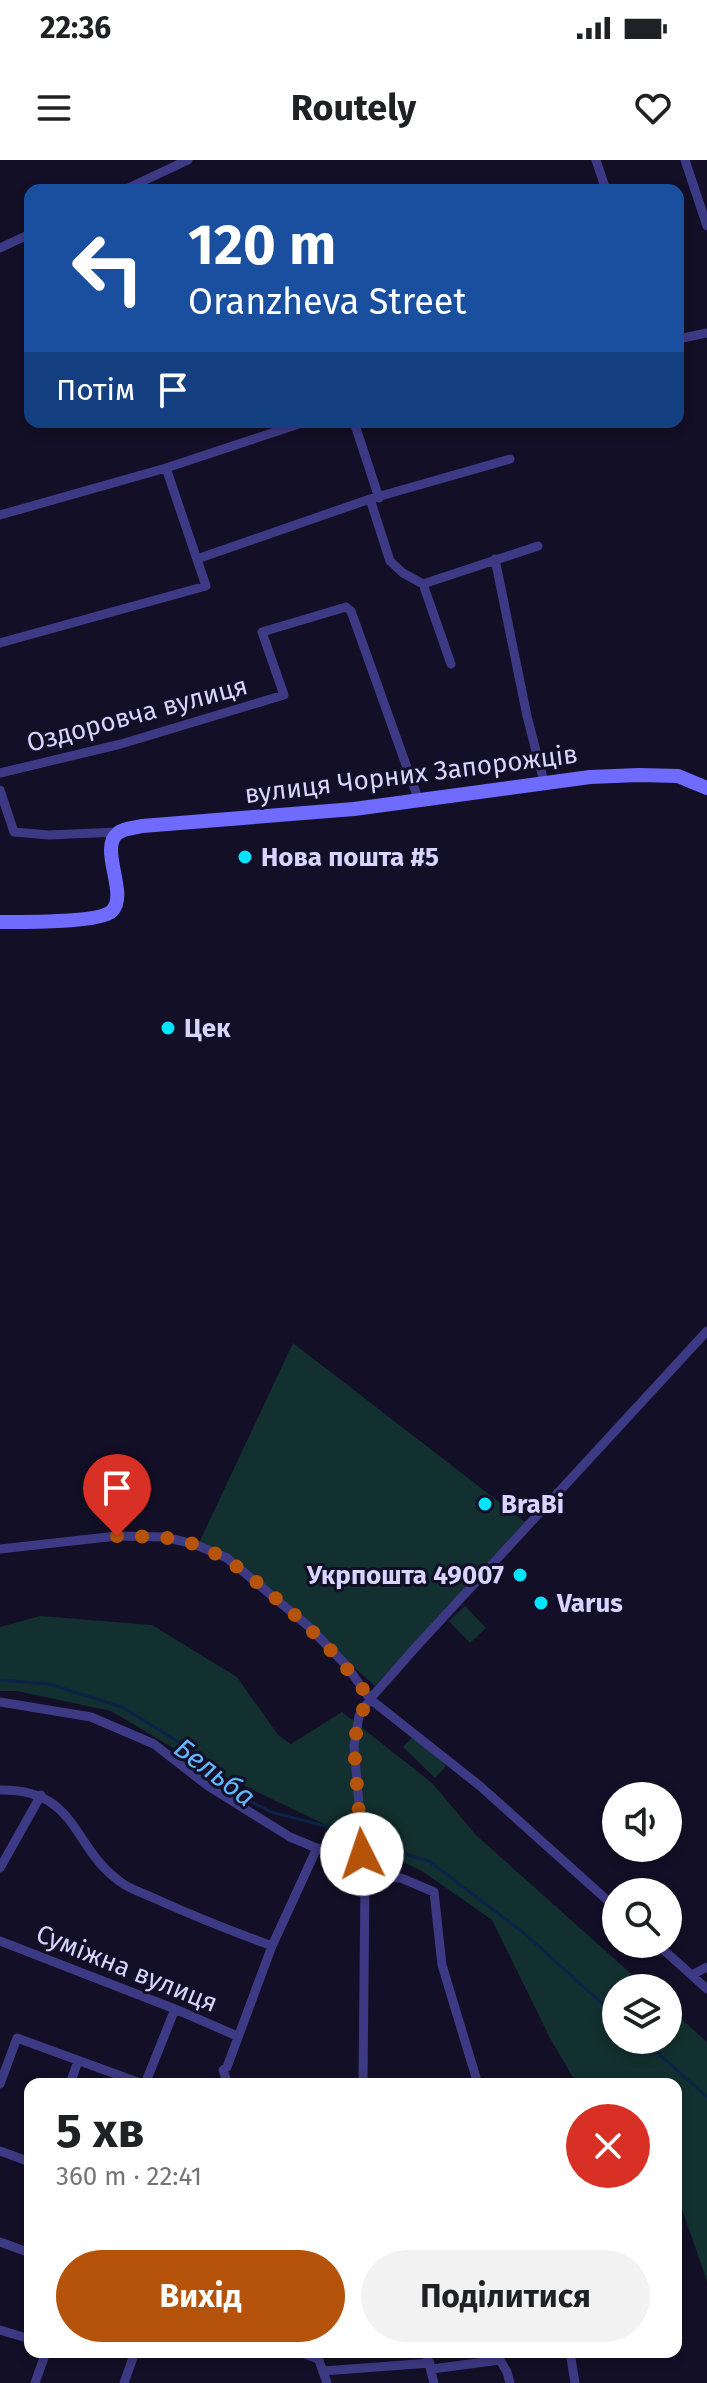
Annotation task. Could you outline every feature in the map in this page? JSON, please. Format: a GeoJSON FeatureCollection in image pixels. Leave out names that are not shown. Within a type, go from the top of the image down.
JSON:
{"type":"FeatureCollection","features":[{"type":"Feature","properties":{"kind":"street"},"geometry":{"type":"LineString","coordinates":[[137,184],[188,160]]}},
{"type":"Feature","properties":{"kind":"street"},"geometry":{"type":"LineString","coordinates":[[596,160],[604,184]]}},
{"type":"Feature","properties":{"kind":"street"},"geometry":{"type":"LineString","coordinates":[[685,160],[707,226]]}},
{"type":"Feature","properties":{"kind":"street"},"geometry":{"type":"LineString","coordinates":[[0,248],[24,237]]}},
{"type":"Feature","properties":{"kind":"street"},"geometry":{"type":"LineString","coordinates":[[684,338],[707,333]]}},
{"type":"Feature","properties":{"kind":"street"},"geometry":{"type":"LineString","coordinates":[[0,515],[166,468],[287,428]]}},
{"type":"Feature","properties":{"kind":"street"},"geometry":{"type":"LineString","coordinates":[[356,428],[390,561],[403,573],[423,584],[451,664]]}},
{"type":"Feature","properties":{"kind":"street"},"geometry":{"type":"LineString","coordinates":[[197,559],[374,498],[510,459]]}},
{"type":"Feature","properties":{"kind":"street"},"geometry":{"type":"LineString","coordinates":[[0,643],[206,586],[166,468]]}},
{"type":"Feature","properties":{"kind":"street"},"geometry":{"type":"LineString","coordinates":[[423,584],[538,546]]}},
{"type":"Feature","properties":{"kind":"street"},"geometry":{"type":"LineString","coordinates":[[495,559],[527,716],[544,782]]}},
{"type":"Feature","properties":{"kind":"street","name":"Оздоровча вулиця"},"geometry":{"type":"LineString","coordinates":[[0,773],[121,744],[284,695],[262,632],[349,608],[419,801]]}},
{"type":"Feature","properties":{"kind":"street","name":"вулиця Чорних Запорожців"},"geometry":{"type":"LineString","coordinates":[[0,790],[14,832],[49,835],[119,832],[142,826],[354,809],[590,777],[678,776],[707,788]]}},
{"type":"Feature","properties":{"kind":"street"},"geometry":{"type":"LineString","coordinates":[[0,922],[60,920],[102,916],[111,912],[116,905],[117,892],[111,847],[119,832]]}},
{"type":"Feature","properties":{"kind":"street"},"geometry":{"type":"LineString","coordinates":[[363,2078],[365,1876],[354,1746],[359,1716],[415,1648],[707,1331]]}},
{"type":"Feature","properties":{"kind":"street"},"geometry":{"type":"LineString","coordinates":[[0,1549],[117,1536],[164,1537],[194,1544],[227,1558],[308,1626],[346,1665],[370,1699],[480,1786],[602,1895]]}},
{"type":"Feature","properties":{"kind":"street"},"geometry":{"type":"LineString","coordinates":[[0,1702],[91,1717],[154,1744],[208,1786],[290,1837],[317,1848],[362,1857]]}},
{"type":"Feature","properties":{"kind":"street"},"geometry":{"type":"LineString","coordinates":[[0,1790],[21,1790],[41,1795],[63,1811],[100,1864],[125,1884],[194,1917],[272,1946]]}},
{"type":"Feature","properties":{"kind":"street"},"geometry":{"type":"LineString","coordinates":[[0,1868],[41,1795]]}},
{"type":"Feature","properties":{"kind":"street"},"geometry":{"type":"LineString","coordinates":[[221,2078],[272,1946],[317,1848]]}},
{"type":"Feature","properties":{"kind":"street"},"geometry":{"type":"LineString","coordinates":[[365,1876],[401,1878],[434,1892],[442,1965],[476,2078]]}},
{"type":"Feature","properties":{"kind":"street","name":"Суміжна вулиця"},"geometry":{"type":"LineString","coordinates":[[0,1941],[237,2036]]}},
{"type":"Feature","properties":{"kind":"street"},"geometry":{"type":"LineString","coordinates":[[673,1958],[707,1989]]}},
{"type":"Feature","properties":{"kind":"street"},"geometry":{"type":"LineString","coordinates":[[692,1975],[707,1967]]}},
{"type":"Feature","properties":{"kind":"street"},"geometry":{"type":"LineString","coordinates":[[146,2078],[175,2009]]}},
{"type":"Feature","properties":{"kind":"street"},"geometry":{"type":"LineString","coordinates":[[0,2084],[17,2038],[127,2078]]}},
{"type":"Feature","properties":{"kind":"street"},"geometry":{"type":"LineString","coordinates":[[72,2078],[78,2061]]}},
{"type":"Feature","properties":{"kind":"street"},"geometry":{"type":"LineString","coordinates":[[223,2070],[226,2078]]}},
{"type":"Feature","properties":{"kind":"street"},"geometry":{"type":"LineString","coordinates":[[0,2151],[24,2160]]}},
{"type":"Feature","properties":{"kind":"street"},"geometry":{"type":"LineString","coordinates":[[0,2242],[24,2251]]}},
{"type":"Feature","properties":{"kind":"street"},"geometry":{"type":"LineString","coordinates":[[0,2330],[24,2337]]}},
{"type":"Feature","properties":{"kind":"street"},"geometry":{"type":"LineString","coordinates":[[35,2383],[44,2358]]}},
{"type":"Feature","properties":{"kind":"street"},"geometry":{"type":"LineString","coordinates":[[124,2383],[133,2358]]}},
{"type":"Feature","properties":{"kind":"street"},"geometry":{"type":"LineString","coordinates":[[318,2358],[327,2383]]}},
{"type":"Feature","properties":{"kind":"street"},"geometry":{"type":"LineString","coordinates":[[428,2358],[434,2383]]}},
{"type":"Feature","properties":{"kind":"street"},"geometry":{"type":"LineString","coordinates":[[571,2358],[575,2383]]}},
{"type":"Feature","properties":{"kind":"street"},"geometry":{"type":"LineString","coordinates":[[323,2371],[500,2360],[510,2383]]}},
{"type":"Feature","properties":{"kind":"green space"},"geometry":{"type":"Polygon","coordinates":[[[293,1343],[525,1522],[375,1686],[249,1575],[198,1545],[293,1343]]]}},
{"type":"Feature","properties":{"kind":"green space"},"geometry":{"type":"Polygon","coordinates":[[[465,1606],[486,1628],[470,1643],[449,1621],[465,1606]]]}},
{"type":"Feature","properties":{"kind":"green space"},"geometry":{"type":"Polygon","coordinates":[[[40,1616],[152,1625],[237,1677],[278,1735],[291,1744],[342,1712],[432,1783],[476,1835],[602,1948],[602,1958],[613,1958],[631,1974],[602,1974],[602,2054],[682,2054],[682,2020],[707,2042],[707,2281],[682,2209],[682,2078],[573,2078],[551,2040],[492,1920],[422,1871],[205,1767],[111,1711],[17,1691],[0,1691],[0,1627],[40,1616]]]}},
{"type":"Feature","properties":{"kind":"green space"},"geometry":{"type":"Polygon","coordinates":[[[415,1735],[446,1766],[435,1778],[403,1747],[415,1735]]]}},
{"type":"Feature","properties":{"kind":"waterway","name":"Бельба"},"geometry":{"type":"LineString","coordinates":[[0,1680],[49,1684],[122,1707],[211,1762],[236,1794],[271,1812],[325,1826],[355,1846],[391,1850],[429,1861],[524,1933],[602,2003]]}},
{"type":"Feature","properties":{"kind":"waterway","name":"Бельба"},"geometry":{"type":"LineString","coordinates":[[659,2054],[707,2097]]}},
{"type":"Feature","properties":{"kind":"place","name":"Нова пошта #5"},"geometry":{"type":"Point","coordinates":[245,857]}},
{"type":"Feature","properties":{"kind":"place","name":"Цек"},"geometry":{"type":"Point","coordinates":[168,1028]}},
{"type":"Feature","properties":{"kind":"place","name":"BraBi"},"geometry":{"type":"Point","coordinates":[485,1504]}},
{"type":"Feature","properties":{"kind":"place","name":"Укрпошта 49007"},"geometry":{"type":"Point","coordinates":[520,1575]}},
{"type":"Feature","properties":{"kind":"place","name":"Varus"},"geometry":{"type":"Point","coordinates":[541,1603]}},
{"type":"Feature","properties":{"kind":"route"},"geometry":{"type":"LineString","coordinates":[[117,1536],[164,1537],[194,1544],[227,1558],[308,1626],[346,1665],[370,1699],[359,1716],[354,1746],[362,1854]]}}]}
